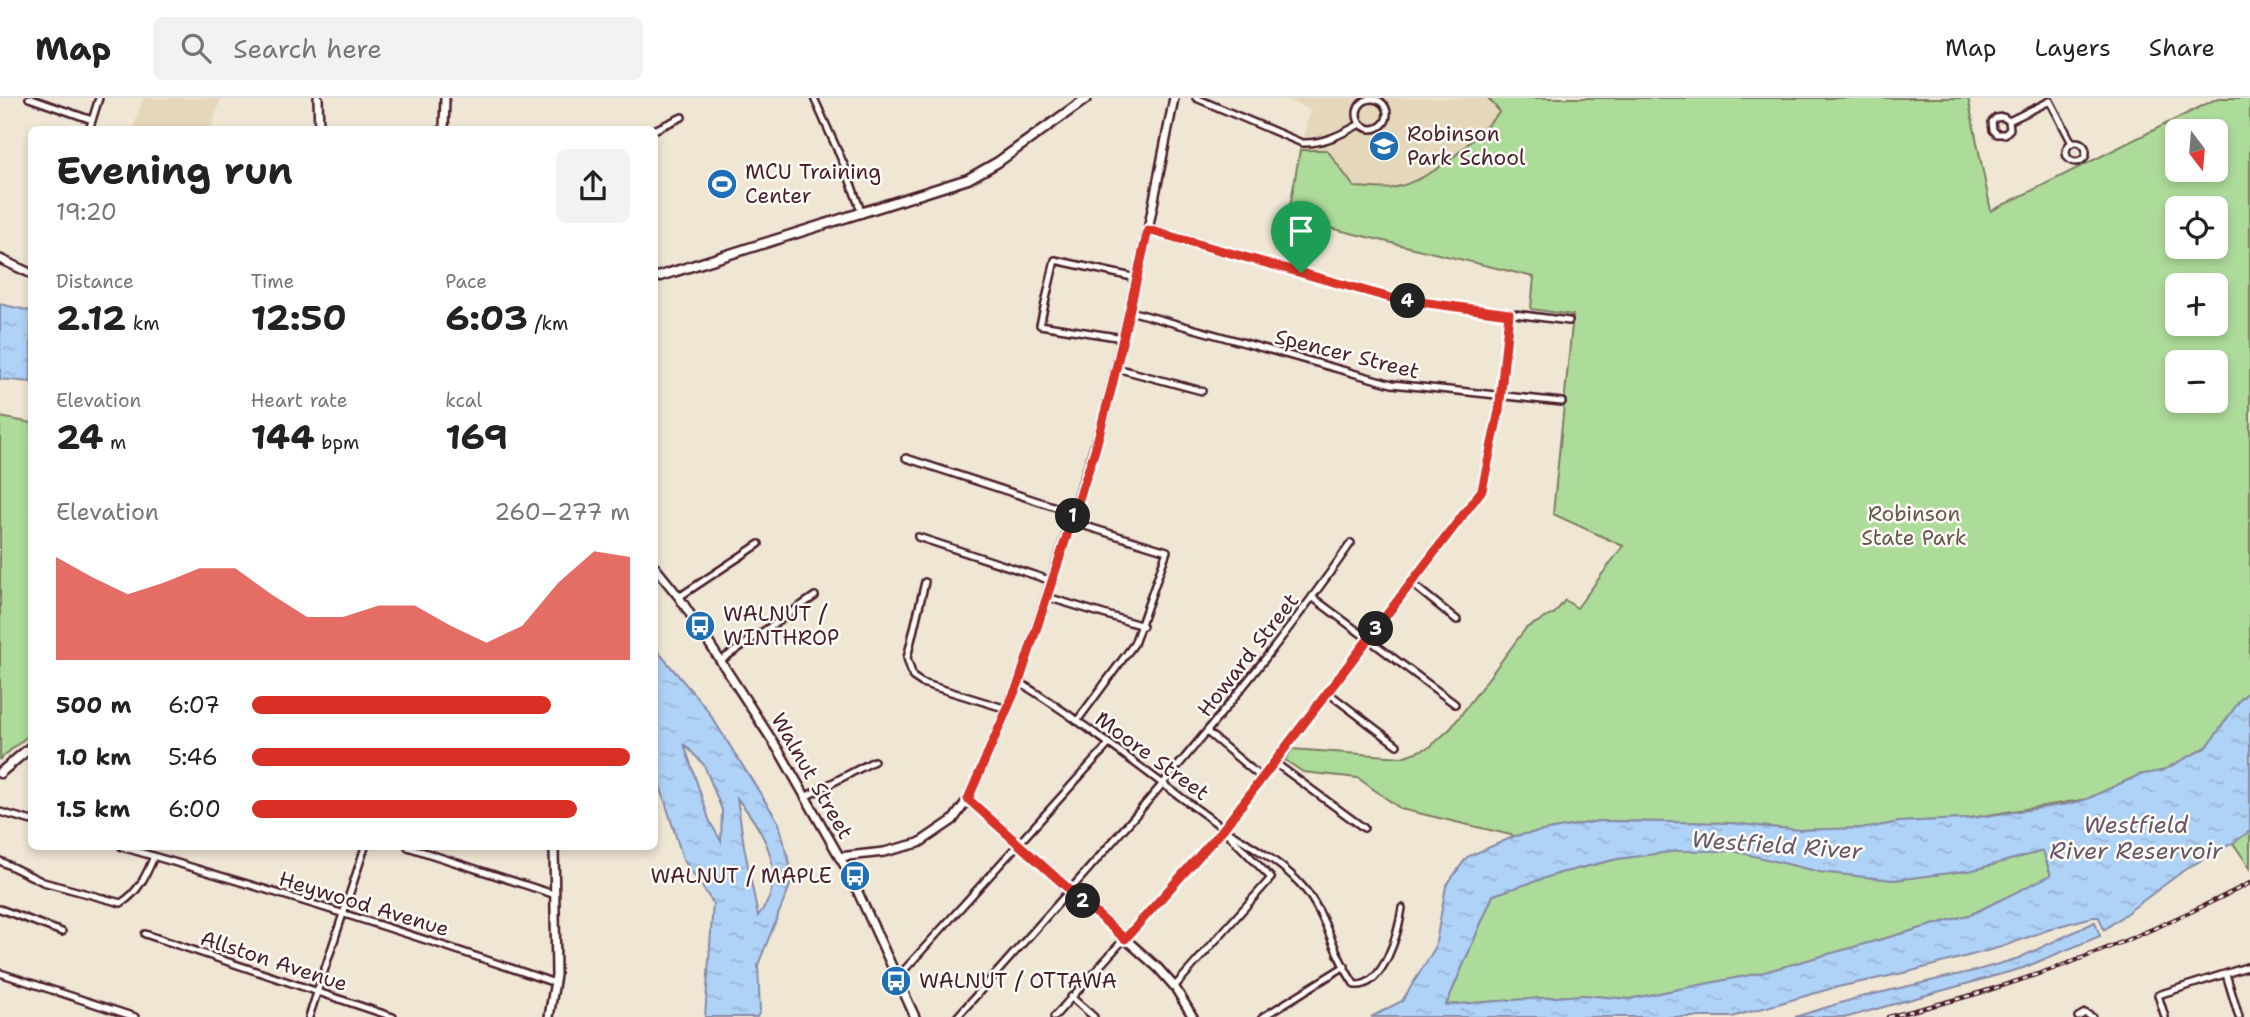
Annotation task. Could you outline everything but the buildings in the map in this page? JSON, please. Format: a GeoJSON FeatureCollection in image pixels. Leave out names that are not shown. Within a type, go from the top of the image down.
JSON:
{"type":"FeatureCollection","features":[{"type":"Feature","properties":{"kind":"main road"},"geometry":{"type":"LineString","coordinates":[[318,98],[319,126]]}},
{"type":"Feature","properties":{"kind":"main road"},"geometry":{"type":"LineString","coordinates":[[444,98],[444,126]]}},
{"type":"Feature","properties":{"kind":"main road"},"geometry":{"type":"LineString","coordinates":[[658,277],[862,214],[981,173],[1087,98]]}},
{"type":"Feature","properties":{"kind":"main road"},"geometry":{"type":"LineString","coordinates":[[839,857],[884,852],[919,843],[953,820],[968,799],[1019,682],[1104,418],[1148,230],[1174,98]]}},
{"type":"Feature","properties":{"kind":"main road"},"geometry":{"type":"LineString","coordinates":[[0,259],[28,272]]}},
{"type":"Feature","properties":{"kind":"main road","name":"Walnut Street"},"geometry":{"type":"LineString","coordinates":[[658,571],[679,597],[766,730],[805,797],[851,877],[915,1017]]}},
{"type":"Feature","properties":{"kind":"main road"},"geometry":{"type":"LineString","coordinates":[[0,773],[28,749]]}},
{"type":"Feature","properties":{"kind":"main road"},"geometry":{"type":"LineString","coordinates":[[968,799],[1158,968],[1175,986],[1193,1017]]}},
{"type":"Feature","properties":{"kind":"main road"},"geometry":{"type":"LineString","coordinates":[[549,1017],[555,984],[554,850]]}},
{"type":"Feature","properties":{"kind":"street"},"geometry":{"type":"LineString","coordinates":[[29,98],[92,120]]}},
{"type":"Feature","properties":{"kind":"street"},"geometry":{"type":"LineString","coordinates":[[90,126],[99,98]]}},
{"type":"Feature","properties":{"kind":"street"},"geometry":{"type":"LineString","coordinates":[[814,98],[845,167],[862,214]]}},
{"type":"Feature","properties":{"kind":"street"},"geometry":{"type":"LineString","coordinates":[[1196,98],[1302,143],[1315,143],[1335,137],[1360,124]]}},
{"type":"Feature","properties":{"kind":"street"},"geometry":{"type":"LineString","coordinates":[[1375,99],[1385,106],[1387,118],[1381,127],[1371,129],[1360,124],[1357,112],[1363,102],[1375,99]]}},
{"type":"Feature","properties":{"kind":"street"},"geometry":{"type":"LineString","coordinates":[[2009,121],[2050,100],[2071,143]]}},
{"type":"Feature","properties":{"kind":"street"},"geometry":{"type":"LineString","coordinates":[[658,128],[682,117]]}},
{"type":"Feature","properties":{"kind":"street"},"geometry":{"type":"LineString","coordinates":[[1148,230],[1391,298],[1569,321]]}},
{"type":"Feature","properties":{"kind":"street"},"geometry":{"type":"LineString","coordinates":[[1124,338],[1040,325],[1055,260],[1137,278]]}},
{"type":"Feature","properties":{"kind":"street","name":"Spencer Street"},"geometry":{"type":"LineString","coordinates":[[1130,311],[1385,383],[1420,389],[1562,402]]}},
{"type":"Feature","properties":{"kind":"street"},"geometry":{"type":"LineString","coordinates":[[1054,1017],[1224,828],[1482,490],[1500,397],[1509,314]]}},
{"type":"Feature","properties":{"kind":"street"},"geometry":{"type":"LineString","coordinates":[[1116,368],[1202,391]]}},
{"type":"Feature","properties":{"kind":"street"},"geometry":{"type":"LineString","coordinates":[[906,458],[1074,513]]}},
{"type":"Feature","properties":{"kind":"street"},"geometry":{"type":"LineString","coordinates":[[1072,522],[1167,551],[1143,626],[1129,654],[1077,721]]}},
{"type":"Feature","properties":{"kind":"street"},"geometry":{"type":"LineString","coordinates":[[918,537],[1052,581]]}},
{"type":"Feature","properties":{"kind":"street","name":"Howard Street"},"geometry":{"type":"LineString","coordinates":[[957,1017],[1207,732],[1351,543]]}},
{"type":"Feature","properties":{"kind":"street"},"geometry":{"type":"LineString","coordinates":[[679,597],[759,544]]}},
{"type":"Feature","properties":{"kind":"street"},"geometry":{"type":"LineString","coordinates":[[925,582],[907,658],[908,669],[913,677],[922,684],[1007,709]]}},
{"type":"Feature","properties":{"kind":"street"},"geometry":{"type":"LineString","coordinates":[[1411,583],[1457,620]]}},
{"type":"Feature","properties":{"kind":"street"},"geometry":{"type":"LineString","coordinates":[[720,661],[816,596]]}},
{"type":"Feature","properties":{"kind":"street"},"geometry":{"type":"LineString","coordinates":[[1047,597],[1143,626]]}},
{"type":"Feature","properties":{"kind":"street"},"geometry":{"type":"LineString","coordinates":[[1312,597],[1455,704]]}},
{"type":"Feature","properties":{"kind":"street","name":"Moore Street"},"geometry":{"type":"LineString","coordinates":[[1019,682],[1224,828],[1250,843],[1301,884],[1316,906],[1353,984],[1363,985],[1374,977],[1385,961],[1398,932],[1402,908]]}},
{"type":"Feature","properties":{"kind":"street"},"geometry":{"type":"LineString","coordinates":[[1327,692],[1397,745]]}},
{"type":"Feature","properties":{"kind":"street"},"geometry":{"type":"LineString","coordinates":[[1207,732],[1262,778]]}},
{"type":"Feature","properties":{"kind":"street"},"geometry":{"type":"LineString","coordinates":[[897,978],[1109,744]]}},
{"type":"Feature","properties":{"kind":"street"},"geometry":{"type":"LineString","coordinates":[[805,797],[874,761]]}},
{"type":"Feature","properties":{"kind":"street"},"geometry":{"type":"LineString","coordinates":[[1274,762],[1364,828]]}},
{"type":"Feature","properties":{"kind":"street"},"geometry":{"type":"LineString","coordinates":[[0,812],[28,820]]}},
{"type":"Feature","properties":{"kind":"street"},"geometry":{"type":"LineString","coordinates":[[1175,986],[1271,878],[1224,828]]}},
{"type":"Feature","properties":{"kind":"street","name":"Heywood Avenue"},"geometry":{"type":"LineString","coordinates":[[133,850],[343,914],[555,984]]}},
{"type":"Feature","properties":{"kind":"street"},"geometry":{"type":"LineString","coordinates":[[309,1017],[364,850]]}},
{"type":"Feature","properties":{"kind":"street"},"geometry":{"type":"LineString","coordinates":[[417,850],[553,894]]}},
{"type":"Feature","properties":{"kind":"street"},"geometry":{"type":"LineString","coordinates":[[0,862],[43,882],[121,903],[138,888],[154,856]]}},
{"type":"Feature","properties":{"kind":"street"},"geometry":{"type":"LineString","coordinates":[[0,909],[62,932]]}},
{"type":"Feature","properties":{"kind":"street","name":"Allston Avenue"},"geometry":{"type":"LineString","coordinates":[[145,934],[393,1017]]}},
{"type":"Feature","properties":{"kind":"street"},"geometry":{"type":"LineString","coordinates":[[1264,1017],[1345,966]]}},
{"type":"Feature","properties":{"kind":"street"},"geometry":{"type":"LineString","coordinates":[[2165,1017],[2158,995],[2250,966]]}},
{"type":"Feature","properties":{"kind":"street"},"geometry":{"type":"LineString","coordinates":[[0,973],[135,1017]]}},
{"type":"Feature","properties":{"kind":"street"},"geometry":{"type":"LineString","coordinates":[[2226,974],[2239,1017]]}},
{"type":"Feature","properties":{"kind":"street"},"geometry":{"type":"LineString","coordinates":[[1072,997],[1094,1017]]}},
{"type":"Feature","properties":{"kind":"street"},"geometry":{"type":"LineString","coordinates":[[2078,1017],[2085,1013],[2092,1017]]}},
{"type":"Feature","properties":{"kind":"shaded area"},"geometry":{"type":"Polygon","coordinates":[[[143,98],[221,98],[212,126],[134,126],[143,98]]]}},
{"type":"Feature","properties":{"kind":"shaded area","name":"Robinson Park School"},"geometry":{"type":"Polygon","coordinates":[[[1285,98],[1488,98],[1500,111],[1471,142],[1431,175],[1391,188],[1354,187],[1327,150],[1300,150],[1310,110],[1285,98]]]}},
{"type":"Feature","properties":{"kind":"green space","name":"Robinson State Park"},"geometry":{"type":"Polygon","coordinates":[[[1488,98],[1968,98],[1991,211],[2165,124],[2165,182],[2228,182],[2228,119],[2176,119],[2218,98],[2250,98],[2250,691],[2241,699],[2207,747],[2162,771],[2139,775],[2087,799],[1964,819],[1900,822],[1868,828],[1799,830],[1729,823],[1599,821],[1515,836],[1401,809],[1358,778],[1303,772],[1285,760],[1292,749],[1402,757],[1430,747],[1451,728],[1526,628],[1555,613],[1565,600],[1577,608],[1623,546],[1553,514],[1573,315],[1531,309],[1534,277],[1288,218],[1300,150],[1327,150],[1354,187],[1379,189],[1393,188],[1424,176],[1464,147],[1500,112],[1488,98]]]}},
{"type":"Feature","properties":{"kind":"green space"},"geometry":{"type":"Polygon","coordinates":[[[0,417],[28,422],[28,736],[0,759],[0,417]]]}},
{"type":"Feature","properties":{"kind":"green space"},"geometry":{"type":"Polygon","coordinates":[[[2250,831],[2250,868],[2233,843],[2250,831]]]}},
{"type":"Feature","properties":{"kind":"green space"},"geometry":{"type":"Polygon","coordinates":[[[1677,851],[1734,851],[1820,872],[1894,880],[1973,870],[2043,851],[2051,876],[1972,914],[1761,973],[1629,999],[1583,995],[1446,1005],[1493,895],[1560,873],[1617,859],[1677,851]]]}},
{"type":"Feature","properties":{"kind":"water"},"geometry":{"type":"Polygon","coordinates":[[[0,304],[28,310],[28,382],[0,379],[0,304]]]}},
{"type":"Feature","properties":{"kind":"water"},"geometry":{"type":"Polygon","coordinates":[[[658,652],[706,708],[779,823],[793,878],[758,965],[760,1011],[757,1017],[705,1017],[713,903],[683,859],[658,779],[658,652]],[[684,744],[710,822],[721,841],[722,810],[704,765],[684,744]],[[737,798],[758,916],[770,895],[773,879],[770,854],[752,819],[737,798]]]}},
{"type":"Feature","properties":{"kind":"water"},"geometry":{"type":"Polygon","coordinates":[[[2250,691],[2250,831],[2187,868],[2104,930],[2099,917],[2093,917],[2001,947],[1908,972],[1833,988],[1732,1017],[1371,1017],[1402,1001],[1435,948],[1446,886],[1467,857],[1515,836],[1599,821],[1729,823],[1799,830],[1868,828],[1900,822],[1965,819],[2069,804],[2087,799],[2139,775],[2162,771],[2207,747],[2241,699],[2250,691]],[[1677,851],[1617,859],[1560,873],[1493,895],[1446,1005],[1583,995],[1629,999],[1761,973],[1972,914],[2051,875],[2043,851],[1973,870],[1894,880],[1820,872],[1734,851],[1677,851]]]}},
{"type":"Feature","properties":{"kind":"water"},"geometry":{"type":"Polygon","coordinates":[[[2095,922],[2100,936],[2023,968],[1848,1017],[1795,1017],[1857,998],[2019,958],[2095,922]]]}},
{"type":"Feature","properties":{"kind":"railway"},"geometry":{"type":"LineString","coordinates":[[1888,1017],[1979,993],[2091,955],[2250,883]]}},
{"type":"Feature","properties":{"kind":"place","name":"Robinson Park School"},"geometry":{"type":"Point","coordinates":[1384,146]}},
{"type":"Feature","properties":{"kind":"place","name":"MCU Training Center"},"geometry":{"type":"Point","coordinates":[722,184]}},
{"type":"Feature","properties":{"kind":"place","name":"WALNUT / WINTHROP"},"geometry":{"type":"Point","coordinates":[700,626]}},
{"type":"Feature","properties":{"kind":"place","name":"WALNUT / MAPLE"},"geometry":{"type":"Point","coordinates":[855,876]}},
{"type":"Feature","properties":{"kind":"place","name":"WALNUT / OTTAWA"},"geometry":{"type":"Point","coordinates":[896,981]}},
{"type":"Feature","properties":{"kind":"route"},"geometry":{"type":"LineString","coordinates":[[1148,230],[1301,273],[1421,304],[1509,314],[1499,411],[1482,490],[1224,828],[1125,939],[968,799],[1019,682],[1095,450],[1148,230]]}},
{"type":"Feature","properties":{"kind":"water label","name":"Westfield River Reservoir"},"geometry":{"type":"Point","coordinates":[2136,838]}},
{"type":"Feature","properties":{"kind":"water label","name":"Westfield River"},"geometry":{"type":"Point","coordinates":[1777,845]}}]}
